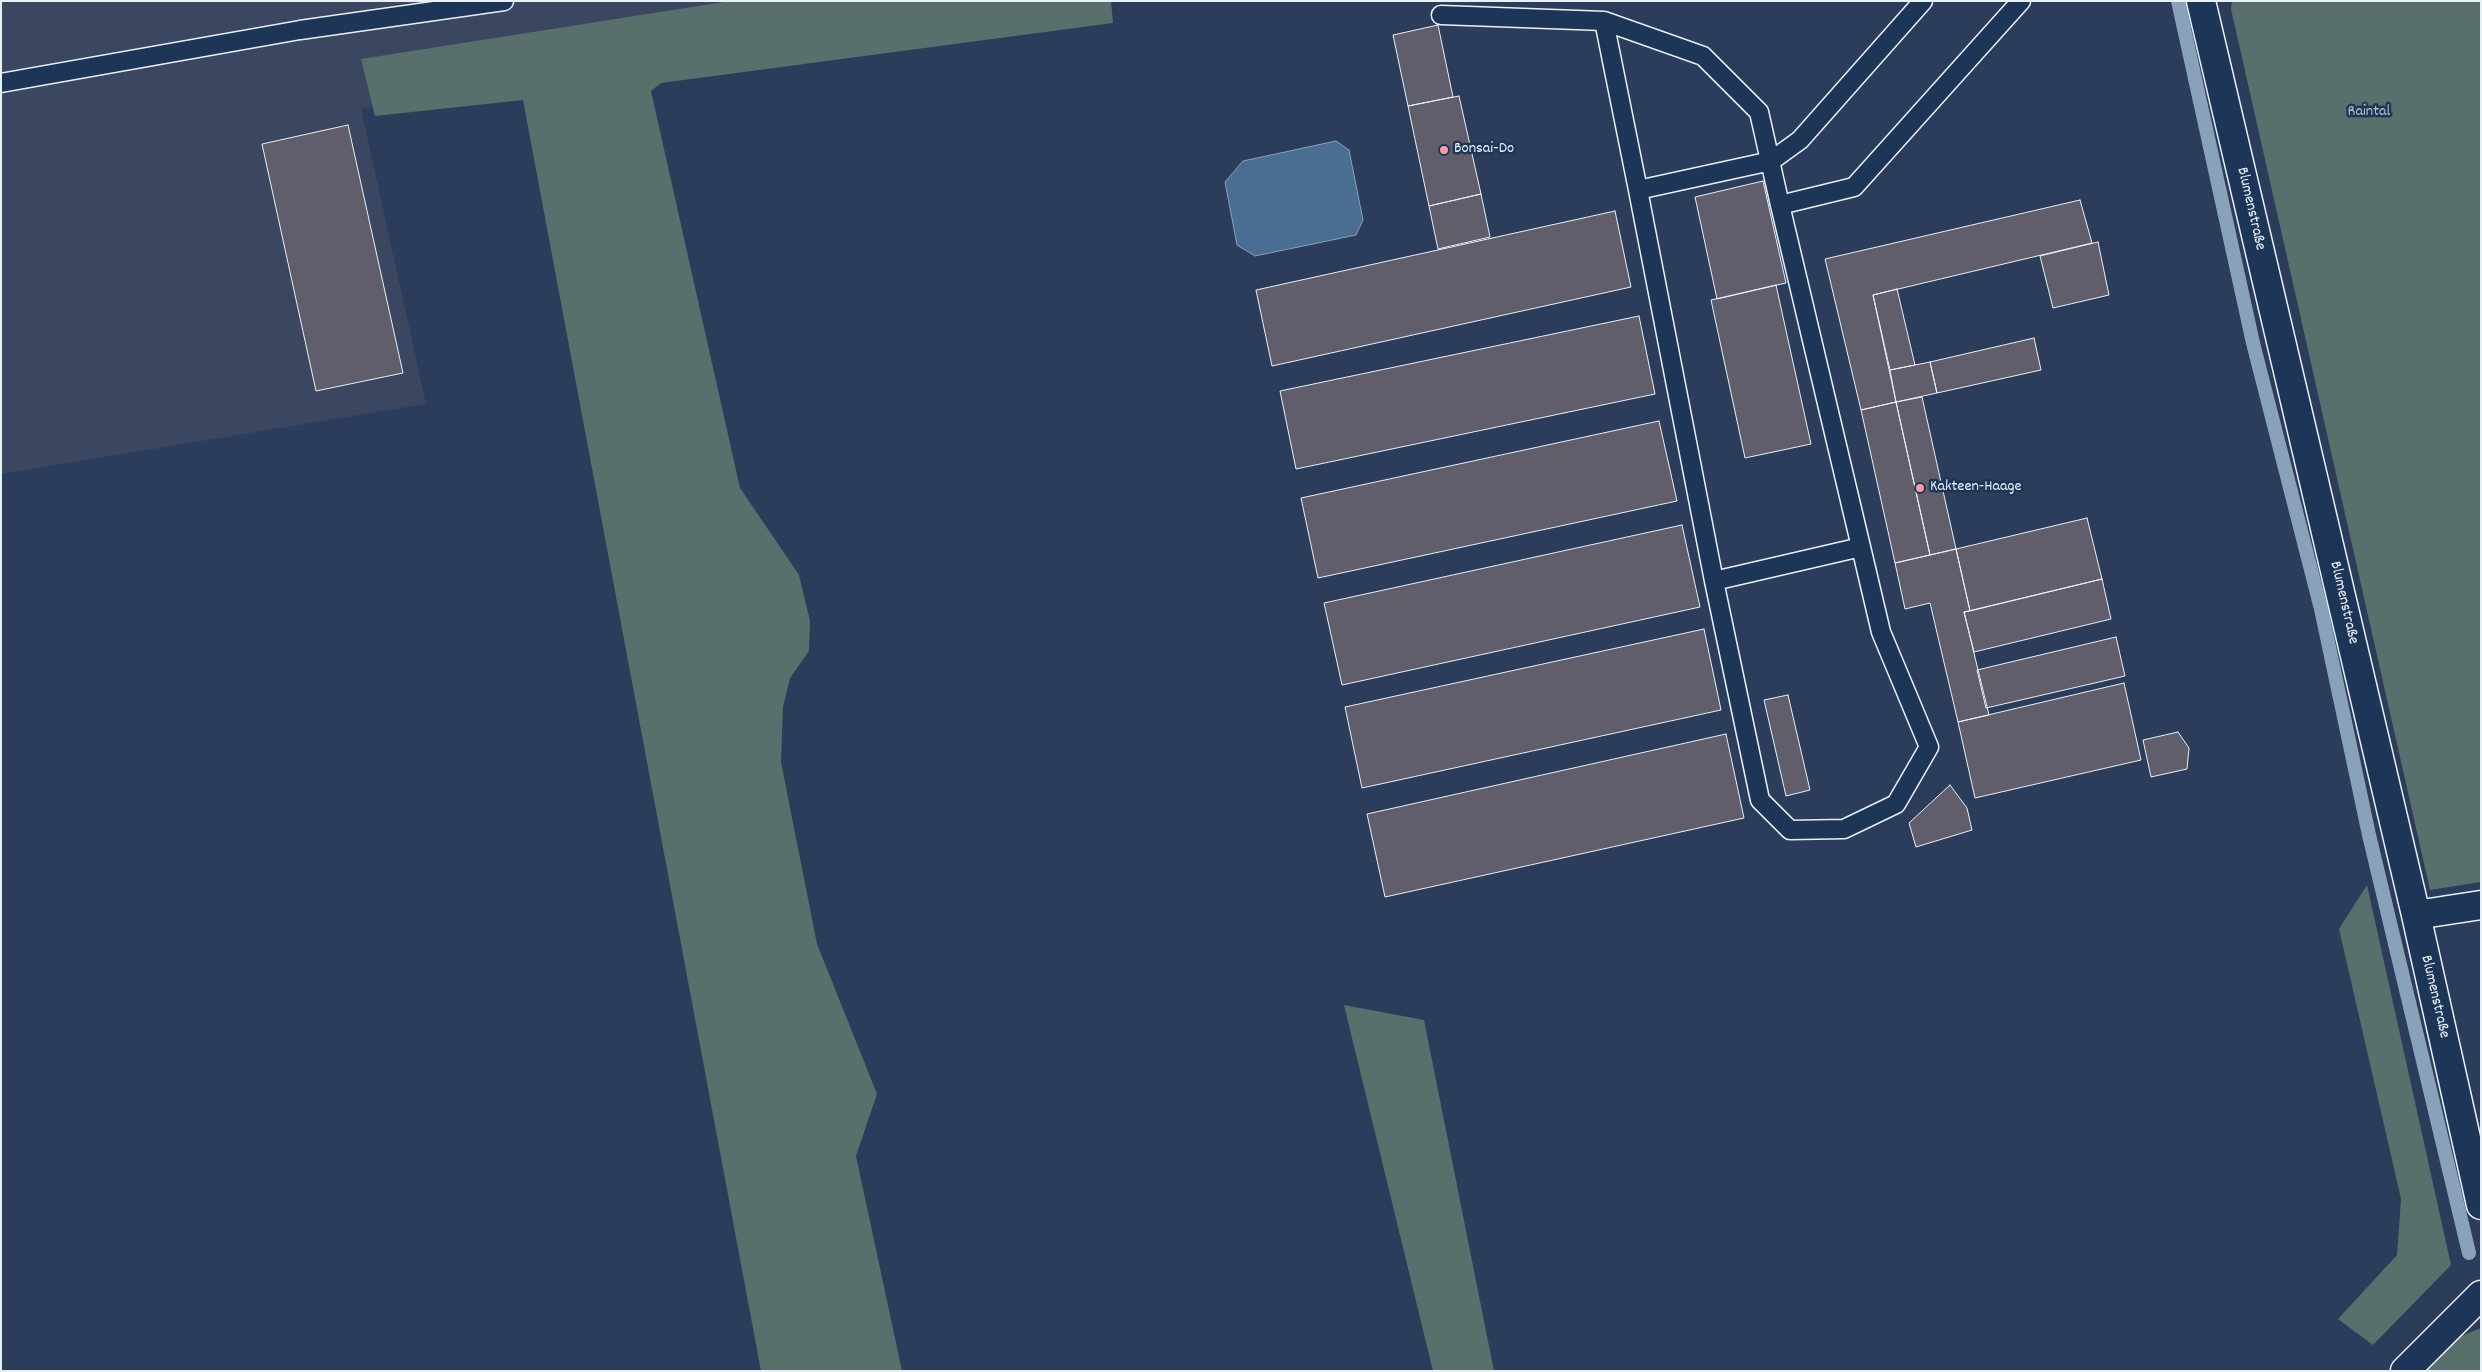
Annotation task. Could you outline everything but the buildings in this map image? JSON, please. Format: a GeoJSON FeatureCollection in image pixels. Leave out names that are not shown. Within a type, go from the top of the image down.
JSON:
{"type":"FeatureCollection","features":[{"type":"Feature","properties":{"kind":"street","name":"Blumenstraße"},"geometry":{"type":"LineString","coordinates":[[2201,1],[2416,914],[2481,1205]]}},
{"type":"Feature","properties":{"kind":"street"},"geometry":{"type":"LineString","coordinates":[[2416,914],[2481,905]]}},
{"type":"Feature","properties":{"kind":"street"},"geometry":{"type":"LineString","coordinates":[[2405,1371],[2481,1295]]}},
{"type":"Feature","properties":{"kind":"lane"},"geometry":{"type":"LineString","coordinates":[[1,83],[300,30],[504,1]]}},
{"type":"Feature","properties":{"kind":"lane"},"geometry":{"type":"LineString","coordinates":[[1638,190],[1771,161],[1800,140],[1923,1]]}},
{"type":"Feature","properties":{"kind":"lane"},"geometry":{"type":"LineString","coordinates":[[1780,205],[1854,187],[2021,1]]}},
{"type":"Feature","properties":{"kind":"lane"},"geometry":{"type":"LineString","coordinates":[[1442,15],[1604,21],[1703,56],[1759,112],[1881,632],[1930,747],[1896,804],[1844,829],[1790,830],[1760,800],[1714,581],[1604,21]]}},
{"type":"Feature","properties":{"kind":"lane"},"geometry":{"type":"LineString","coordinates":[[1714,581],[1861,547]]}},
{"type":"Feature","properties":{"kind":"shaded area"},"geometry":{"type":"Polygon","coordinates":[[[1,1],[1060,1],[361,109],[426,404],[1,474],[1,1]]]}},
{"type":"Feature","properties":{"kind":"shaded area"},"geometry":{"type":"Polygon","coordinates":[[[1336,141],[1349,150],[1363,220],[1356,235],[1255,256],[1237,245],[1225,182],[1243,161],[1336,141]]]}},
{"type":"Feature","properties":{"kind":"green space"},"geometry":{"type":"Polygon","coordinates":[[[730,1],[1111,1],[1113,23],[661,83],[651,91],[740,488],[799,575],[810,621],[809,651],[790,678],[783,707],[781,762],[817,944],[877,1094],[856,1156],[902,1371],[761,1371],[523,100],[375,116],[361,59],[730,1]]]}},
{"type":"Feature","properties":{"kind":"green space","name":"Raintal"},"geometry":{"type":"Polygon","coordinates":[[[2232,1],[2481,1],[2481,882],[2430,890],[2231,9],[2232,1]]]}},
{"type":"Feature","properties":{"kind":"green space"},"geometry":{"type":"Polygon","coordinates":[[[2367,885],[2451,1265],[2373,1345],[2338,1319],[2397,1255],[2401,1199],[2339,929],[2367,885]]]}},
{"type":"Feature","properties":{"kind":"green space"},"geometry":{"type":"Polygon","coordinates":[[[1344,1005],[1424,1020],[1494,1371],[1433,1371],[1344,1005]]]}},
{"type":"Feature","properties":{"kind":"green space"},"geometry":{"type":"Polygon","coordinates":[[[2481,1328],[2481,1371],[2424,1371],[2459,1337],[2481,1328]]]}},
{"type":"Feature","properties":{"kind":"waterway"},"geometry":{"type":"LineString","coordinates":[[2178,1],[2253,343],[2321,609],[2369,835],[2469,1253]]}},
{"type":"Feature","properties":{"kind":"place","name":"Bonsai-Do"},"geometry":{"type":"Point","coordinates":[1444,150]}},
{"type":"Feature","properties":{"kind":"place","name":"Kakteen-Haage"},"geometry":{"type":"Point","coordinates":[1920,488]}}]}
